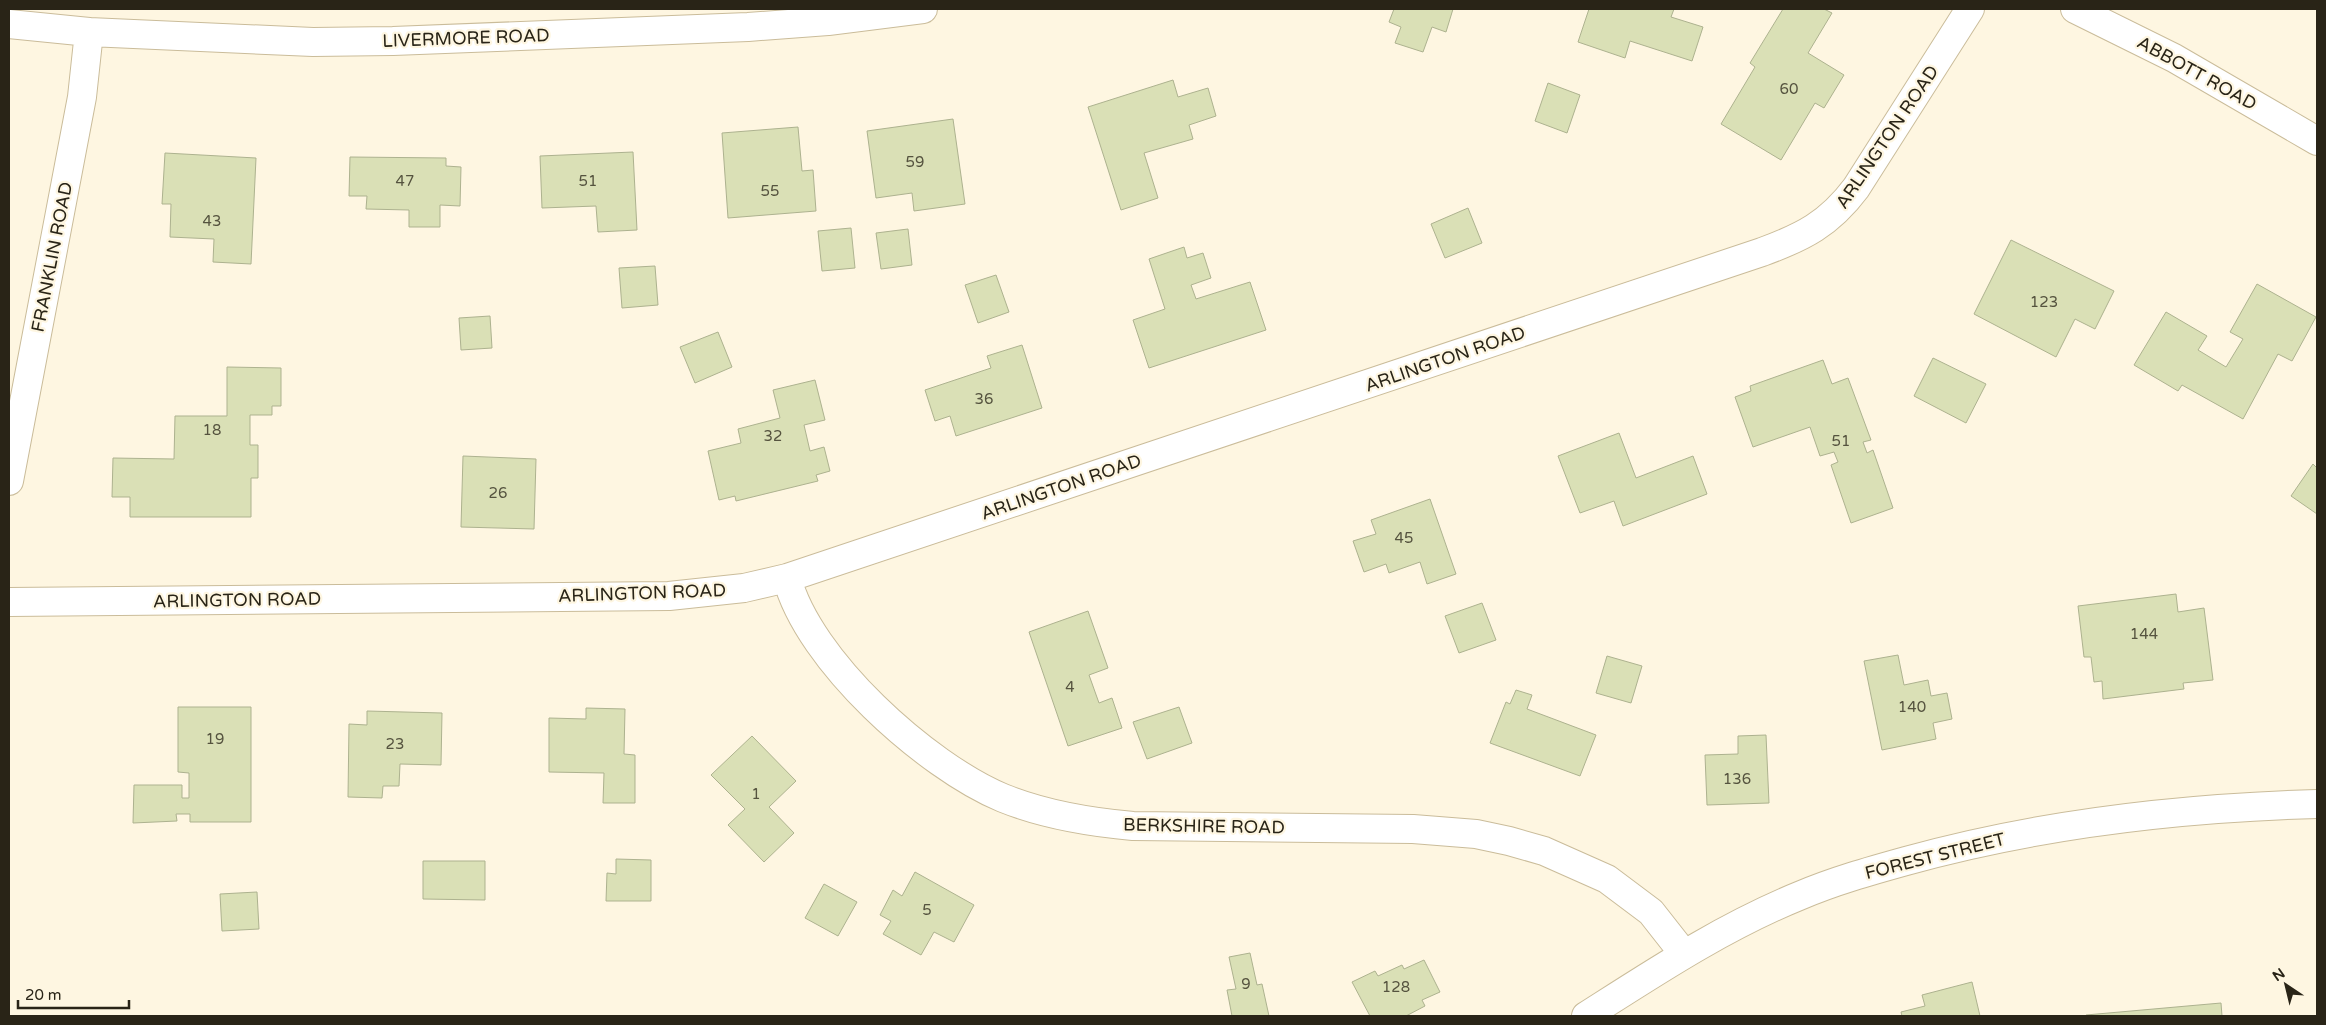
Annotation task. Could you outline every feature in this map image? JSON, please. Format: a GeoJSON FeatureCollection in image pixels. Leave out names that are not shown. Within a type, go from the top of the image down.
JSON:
{"type":"FeatureCollection","features":[{"type":"Feature","properties":{"kind":"street","name":"LIVERMORE ROAD"},"geometry":{"type":"LineString","coordinates":[[9,24],[89,32],[313,42],[393,41],[748,27],[828,21],[923,9]]}},
{"type":"Feature","properties":{"kind":"street","name":"ARLINGTON ROAD"},"geometry":{"type":"LineString","coordinates":[[9,602],[669,596],[716,592],[787,578],[1762,252],[1811,232],[1843,206],[1856,188],[1970,9]]}},
{"type":"Feature","properties":{"kind":"street","name":"ABBOTT ROAD"},"geometry":{"type":"LineString","coordinates":[[2075,9],[2174,58],[2317,141]]}},
{"type":"Feature","properties":{"kind":"street","name":"FRANKLIN ROAD"},"geometry":{"type":"LineString","coordinates":[[9,481],[82,97],[89,32]]}},
{"type":"Feature","properties":{"kind":"street","name":"BERKSHIRE ROAD"},"geometry":{"type":"LineString","coordinates":[[787,578],[792,598],[809,629],[859,689],[910,738],[934,758],[980,787],[1003,798],[1064,817],[1097,823],[1133,826],[1413,829],[1476,834],[1509,841],[1544,851],[1607,879],[1651,912],[1684,954]]}},
{"type":"Feature","properties":{"kind":"street","name":"FOREST STREET"},"geometry":{"type":"LineString","coordinates":[[1586,1016],[1684,954],[1800,896],[1929,855],[2020,835],[2074,826],[2198,812],[2317,804]]}},
{"type":"Feature","properties":{"kind":"building"},"geometry":{"type":"Polygon","coordinates":[[[1394,9],[1453,9],[1446,32],[1432,27],[1423,52],[1395,43],[1401,27],[1389,22],[1394,9]]]}},
{"type":"Feature","properties":{"kind":"building"},"geometry":{"type":"Polygon","coordinates":[[[1589,9],[1674,9],[1671,17],[1703,27],[1692,61],[1630,41],[1625,58],[1578,42],[1589,9]]]}},
{"type":"Feature","properties":{"kind":"building"},"geometry":{"type":"Polygon","coordinates":[[[1783,9],[1824,9],[1832,13],[1808,53],[1844,75],[1824,108],[1815,103],[1781,160],[1721,124],[1755,67],[1750,63],[1783,9]]]}},
{"type":"Feature","properties":{"kind":"building"},"geometry":{"type":"Polygon","coordinates":[[[1173,80],[1178,97],[1208,88],[1216,116],[1189,125],[1193,139],[1144,153],[1158,198],[1121,210],[1088,107],[1173,80]]]}},
{"type":"Feature","properties":{"kind":"building"},"geometry":{"type":"Polygon","coordinates":[[[1548,83],[1580,95],[1567,133],[1535,121],[1548,83]]]}},
{"type":"Feature","properties":{"kind":"building"},"geometry":{"type":"Polygon","coordinates":[[[953,119],[965,204],[914,211],[912,193],[876,198],[867,131],[953,119]]]}},
{"type":"Feature","properties":{"kind":"building"},"geometry":{"type":"Polygon","coordinates":[[[798,127],[802,171],[813,170],[816,211],[728,218],[722,133],[798,127]]]}},
{"type":"Feature","properties":{"kind":"building"},"geometry":{"type":"Polygon","coordinates":[[[633,152],[637,230],[598,232],[596,206],[542,208],[540,156],[633,152]]]}},
{"type":"Feature","properties":{"kind":"building"},"geometry":{"type":"Polygon","coordinates":[[[165,153],[256,158],[251,264],[213,262],[214,239],[170,237],[171,204],[162,204],[165,153]]]}},
{"type":"Feature","properties":{"kind":"building"},"geometry":{"type":"Polygon","coordinates":[[[350,157],[446,158],[446,166],[461,167],[460,206],[440,205],[440,227],[409,227],[409,210],[366,209],[367,196],[349,196],[350,157]]]}},
{"type":"Feature","properties":{"kind":"building"},"geometry":{"type":"Polygon","coordinates":[[[1468,208],[1482,243],[1445,258],[1431,224],[1468,208]]]}},
{"type":"Feature","properties":{"kind":"building"},"geometry":{"type":"Polygon","coordinates":[[[851,228],[855,268],[822,271],[818,231],[851,228]]]}},
{"type":"Feature","properties":{"kind":"building"},"geometry":{"type":"Polygon","coordinates":[[[908,229],[912,265],[881,269],[876,233],[908,229]]]}},
{"type":"Feature","properties":{"kind":"building"},"geometry":{"type":"Polygon","coordinates":[[[2011,240],[2114,291],[2095,329],[2075,319],[2056,357],[1974,314],[2011,240]]]}},
{"type":"Feature","properties":{"kind":"building"},"geometry":{"type":"Polygon","coordinates":[[[1184,247],[1187,258],[1203,253],[1211,278],[1191,285],[1196,299],[1250,282],[1266,330],[1149,368],[1133,320],[1165,309],[1149,259],[1184,247]]]}},
{"type":"Feature","properties":{"kind":"building"},"geometry":{"type":"Polygon","coordinates":[[[655,266],[658,305],[622,308],[619,268],[655,266]]]}},
{"type":"Feature","properties":{"kind":"building"},"geometry":{"type":"Polygon","coordinates":[[[996,275],[1009,312],[978,323],[965,285],[996,275]]]}},
{"type":"Feature","properties":{"kind":"building"},"geometry":{"type":"Polygon","coordinates":[[[2257,284],[2316,317],[2292,361],[2278,354],[2243,419],[2182,385],[2178,391],[2134,365],[2166,312],[2207,336],[2198,350],[2226,367],[2243,339],[2230,332],[2257,284]]]}},
{"type":"Feature","properties":{"kind":"building"},"geometry":{"type":"Polygon","coordinates":[[[490,316],[492,348],[461,350],[459,318],[490,316]]]}},
{"type":"Feature","properties":{"kind":"building"},"geometry":{"type":"Polygon","coordinates":[[[718,332],[732,367],[695,383],[680,347],[718,332]]]}},
{"type":"Feature","properties":{"kind":"building"},"geometry":{"type":"Polygon","coordinates":[[[1022,345],[1042,408],[956,436],[950,416],[935,421],[925,390],[991,368],[987,356],[1022,345]]]}},
{"type":"Feature","properties":{"kind":"building"},"geometry":{"type":"Polygon","coordinates":[[[1933,358],[1986,384],[1966,423],[1914,396],[1933,358]]]}},
{"type":"Feature","properties":{"kind":"building"},"geometry":{"type":"Polygon","coordinates":[[[1823,360],[1832,384],[1848,378],[1871,440],[1863,442],[1867,453],[1873,450],[1893,508],[1851,523],[1831,465],[1838,462],[1834,452],[1820,456],[1810,427],[1753,447],[1735,397],[1751,391],[1750,386],[1823,360]]]}},
{"type":"Feature","properties":{"kind":"building"},"geometry":{"type":"Polygon","coordinates":[[[227,367],[281,368],[281,406],[272,406],[272,415],[250,415],[250,445],[258,445],[258,478],[251,478],[251,517],[130,517],[130,497],[112,497],[113,458],[174,459],[175,416],[227,416],[227,367]]]}},
{"type":"Feature","properties":{"kind":"building"},"geometry":{"type":"Polygon","coordinates":[[[815,380],[825,420],[804,425],[810,451],[824,447],[830,471],[816,475],[818,481],[736,501],[735,496],[719,500],[708,451],[741,443],[738,429],[780,418],[773,390],[815,380]]]}},
{"type":"Feature","properties":{"kind":"building"},"geometry":{"type":"Polygon","coordinates":[[[1619,433],[1636,478],[1693,456],[1707,494],[1623,526],[1614,501],[1580,513],[1558,456],[1619,433]]]}},
{"type":"Feature","properties":{"kind":"building"},"geometry":{"type":"Polygon","coordinates":[[[463,456],[536,459],[534,529],[461,527],[463,456]]]}},
{"type":"Feature","properties":{"kind":"building"},"geometry":{"type":"Polygon","coordinates":[[[2313,464],[2317,468],[2317,514],[2291,496],[2313,464]]]}},
{"type":"Feature","properties":{"kind":"building"},"geometry":{"type":"Polygon","coordinates":[[[1430,499],[1456,574],[1427,584],[1420,562],[1389,573],[1386,564],[1364,572],[1353,541],[1376,534],[1371,520],[1430,499]]]}},
{"type":"Feature","properties":{"kind":"building"},"geometry":{"type":"Polygon","coordinates":[[[2176,594],[2178,612],[2204,608],[2213,680],[2183,683],[2184,689],[2103,699],[2102,681],[2094,682],[2091,657],[2084,657],[2078,606],[2176,594]]]}},
{"type":"Feature","properties":{"kind":"building"},"geometry":{"type":"Polygon","coordinates":[[[1482,603],[1496,640],[1459,653],[1445,616],[1482,603]]]}},
{"type":"Feature","properties":{"kind":"building"},"geometry":{"type":"Polygon","coordinates":[[[1088,611],[1108,668],[1089,675],[1099,703],[1112,698],[1122,728],[1068,746],[1029,632],[1088,611]]]}},
{"type":"Feature","properties":{"kind":"building"},"geometry":{"type":"Polygon","coordinates":[[[1898,655],[1904,685],[1928,680],[1931,696],[1947,693],[1952,719],[1933,723],[1936,739],[1882,750],[1864,661],[1898,655]]]}},
{"type":"Feature","properties":{"kind":"building"},"geometry":{"type":"Polygon","coordinates":[[[1607,656],[1642,666],[1631,703],[1596,693],[1607,656]]]}},
{"type":"Feature","properties":{"kind":"building"},"geometry":{"type":"Polygon","coordinates":[[[1516,690],[1532,695],[1527,709],[1596,735],[1580,776],[1490,743],[1506,702],[1510,704],[1516,690]]]}},
{"type":"Feature","properties":{"kind":"building"},"geometry":{"type":"Polygon","coordinates":[[[178,707],[251,707],[251,822],[190,822],[190,814],[176,814],[177,821],[133,823],[134,785],[182,785],[182,798],[189,798],[189,773],[178,772],[178,707]]]}},
{"type":"Feature","properties":{"kind":"building"},"geometry":{"type":"Polygon","coordinates":[[[1179,707],[1192,743],[1147,759],[1133,722],[1179,707]]]}},
{"type":"Feature","properties":{"kind":"building"},"geometry":{"type":"Polygon","coordinates":[[[586,708],[625,709],[624,754],[635,755],[635,803],[603,803],[604,773],[549,772],[549,718],[586,719],[586,708]]]}},
{"type":"Feature","properties":{"kind":"building"},"geometry":{"type":"Polygon","coordinates":[[[367,711],[442,713],[441,765],[400,764],[399,786],[383,786],[382,798],[348,797],[349,724],[367,725],[367,711]]]}},
{"type":"Feature","properties":{"kind":"building"},"geometry":{"type":"Polygon","coordinates":[[[1766,735],[1769,803],[1707,805],[1705,755],[1738,754],[1738,736],[1766,735]]]}},
{"type":"Feature","properties":{"kind":"building"},"geometry":{"type":"Polygon","coordinates":[[[752,736],[796,781],[769,807],[794,833],[764,862],[728,825],[745,809],[711,775],[752,736]]]}},
{"type":"Feature","properties":{"kind":"building"},"geometry":{"type":"Polygon","coordinates":[[[616,859],[651,860],[651,901],[606,901],[607,873],[616,874],[616,859]]]}},
{"type":"Feature","properties":{"kind":"building"},"geometry":{"type":"Polygon","coordinates":[[[423,861],[485,861],[485,900],[423,899],[423,861]]]}},
{"type":"Feature","properties":{"kind":"building"},"geometry":{"type":"Polygon","coordinates":[[[915,872],[974,905],[954,942],[934,932],[921,955],[883,934],[891,921],[880,915],[893,890],[902,896],[915,872]]]}},
{"type":"Feature","properties":{"kind":"building"},"geometry":{"type":"Polygon","coordinates":[[[824,884],[857,902],[838,936],[805,918],[824,884]]]}},
{"type":"Feature","properties":{"kind":"building"},"geometry":{"type":"Polygon","coordinates":[[[257,892],[259,929],[222,931],[220,894],[257,892]]]}},
{"type":"Feature","properties":{"kind":"building"},"geometry":{"type":"Polygon","coordinates":[[[1250,953],[1257,985],[1262,984],[1269,1016],[1232,1016],[1227,990],[1236,989],[1229,957],[1250,953]]]}},
{"type":"Feature","properties":{"kind":"building"},"geometry":{"type":"Polygon","coordinates":[[[1424,960],[1440,992],[1422,1000],[1425,1006],[1406,1016],[1370,1016],[1352,982],[1375,971],[1378,976],[1402,965],[1404,969],[1424,960]]]}},
{"type":"Feature","properties":{"kind":"building"},"geometry":{"type":"Polygon","coordinates":[[[1972,982],[1980,1016],[1902,1016],[1901,1012],[1925,1006],[1922,995],[1972,982]]]}},
{"type":"Feature","properties":{"kind":"building"},"geometry":{"type":"Polygon","coordinates":[[[2221,1003],[2222,1016],[2086,1016],[2086,1015],[2221,1003]]]}}]}
